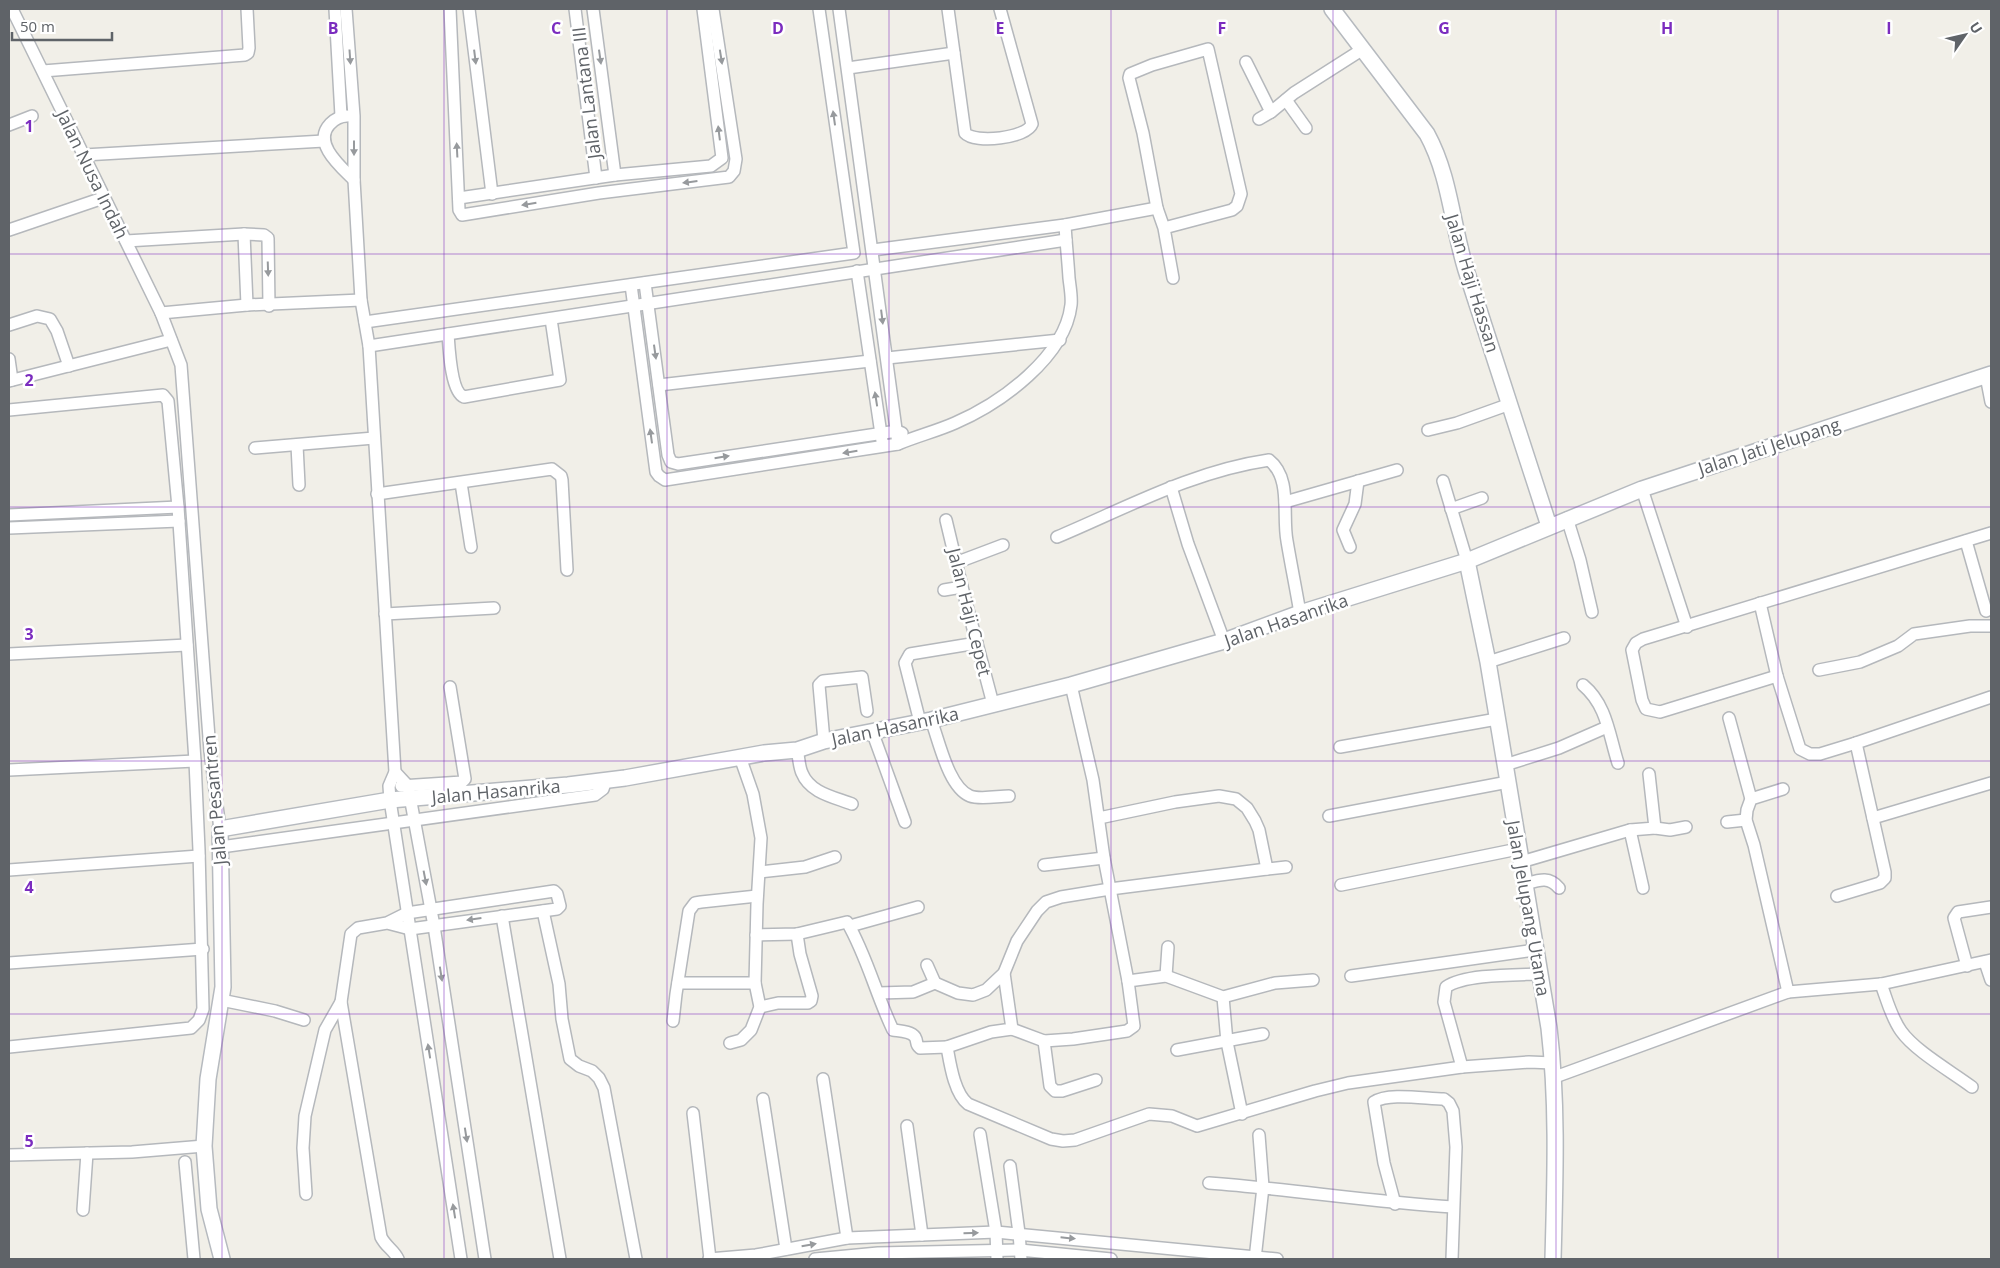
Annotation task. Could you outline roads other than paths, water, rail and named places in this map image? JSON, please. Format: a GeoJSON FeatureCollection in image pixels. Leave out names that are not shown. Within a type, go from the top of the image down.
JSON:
{"type":"FeatureCollection","features":[{"type":"Feature","properties":{"kind":"street"},"geometry":{"type":"LineString","coordinates":[[43,71],[245,55],[248,53],[249,48],[247,9]]}},
{"type":"Feature","properties":{"kind":"street"},"geometry":{"type":"LineString","coordinates":[[335,9],[341,116]]}},
{"type":"Feature","properties":{"kind":"street"},"geometry":{"type":"LineString","coordinates":[[346,9],[354,116],[354,180],[361,300],[368,346],[395,772],[389,793],[461,1259]]}},
{"type":"Feature","properties":{"kind":"street"},"geometry":{"type":"LineString","coordinates":[[450,9],[459,210],[462,215],[600,193],[729,177],[734,172],[736,159],[713,9]]}},
{"type":"Feature","properties":{"kind":"street"},"geometry":{"type":"LineString","coordinates":[[469,9],[492,194]]}},
{"type":"Feature","properties":{"kind":"street","name":"Jalan Lantana III"},"geometry":{"type":"LineString","coordinates":[[575,9],[596,178]]}},
{"type":"Feature","properties":{"kind":"street","name":"Jalan Lantana III"},"geometry":{"type":"LineString","coordinates":[[593,9],[615,175]]}},
{"type":"Feature","properties":{"kind":"street"},"geometry":{"type":"LineString","coordinates":[[703,9],[722,158],[734,172]]}},
{"type":"Feature","properties":{"kind":"street"},"geometry":{"type":"LineString","coordinates":[[365,322],[854,253],[819,9]]}},
{"type":"Feature","properties":{"kind":"street"},"geometry":{"type":"LineString","coordinates":[[840,9],[898,444]]}},
{"type":"Feature","properties":{"kind":"street"},"geometry":{"type":"LineString","coordinates":[[948,9],[965,133],[971,137],[999,138],[1026,132],[1032,124],[1000,9]]}},
{"type":"Feature","properties":{"kind":"street","name":"Jalan Haji Hassan"},"geometry":{"type":"LineString","coordinates":[[1332,9],[1426,134],[1437,154],[1443,171],[1459,248],[1549,526]]}},
{"type":"Feature","properties":{"kind":"street","name":"Jalan Nusa Indah"},"geometry":{"type":"LineString","coordinates":[[11,11],[43,71],[126,241],[161,313],[173,343]]}},
{"type":"Feature","properties":{"kind":"street"},"geometry":{"type":"LineString","coordinates":[[1164,228],[1232,210],[1240,201],[1241,194],[1230,140],[1208,49],[1152,65],[1130,74],[1129,78],[1143,134],[1157,208],[1164,228],[1172,278]]}},
{"type":"Feature","properties":{"kind":"street"},"geometry":{"type":"LineString","coordinates":[[1259,120],[1321,75],[1363,49]]}},
{"type":"Feature","properties":{"kind":"street"},"geometry":{"type":"LineString","coordinates":[[848,68],[954,52]]}},
{"type":"Feature","properties":{"kind":"street"},"geometry":{"type":"LineString","coordinates":[[1246,62],[1271,112]]}},
{"type":"Feature","properties":{"kind":"street"},"geometry":{"type":"LineString","coordinates":[[1286,100],[1306,128]]}},
{"type":"Feature","properties":{"kind":"street"},"geometry":{"type":"LineString","coordinates":[[9,125],[32,116]]}},
{"type":"Feature","properties":{"kind":"street"},"geometry":{"type":"LineString","coordinates":[[354,116],[341,116],[329,124],[325,131],[324,141],[337,162],[354,180]]}},
{"type":"Feature","properties":{"kind":"street"},"geometry":{"type":"LineString","coordinates":[[84,155],[324,141]]}},
{"type":"Feature","properties":{"kind":"street"},"geometry":{"type":"LineString","coordinates":[[459,198],[615,175],[711,166],[722,158]]}},
{"type":"Feature","properties":{"kind":"street"},"geometry":{"type":"LineString","coordinates":[[841,166],[861,163]]}},
{"type":"Feature","properties":{"kind":"street"},"geometry":{"type":"LineString","coordinates":[[9,230],[104,198]]}},
{"type":"Feature","properties":{"kind":"street"},"geometry":{"type":"LineString","coordinates":[[873,250],[1065,225],[1157,208]]}},
{"type":"Feature","properties":{"kind":"street"},"geometry":{"type":"LineString","coordinates":[[632,285],[656,472],[665,480],[883,448],[956,423],[987,406],[1033,373],[1060,340],[1068,320],[1071,303],[1065,225]]}},
{"type":"Feature","properties":{"kind":"street"},"geometry":{"type":"LineString","coordinates":[[126,241],[244,234],[264,235],[268,238],[270,306]]}},
{"type":"Feature","properties":{"kind":"street"},"geometry":{"type":"LineString","coordinates":[[244,234],[247,305]]}},
{"type":"Feature","properties":{"kind":"street"},"geometry":{"type":"LineString","coordinates":[[368,346],[1066,240]]}},
{"type":"Feature","properties":{"kind":"street"},"geometry":{"type":"LineString","coordinates":[[857,271],[883,448]]}},
{"type":"Feature","properties":{"kind":"street"},"geometry":{"type":"LineString","coordinates":[[646,283],[668,455],[671,462]]}},
{"type":"Feature","properties":{"kind":"street"},"geometry":{"type":"LineString","coordinates":[[161,313],[247,305],[270,306],[361,300]]}},
{"type":"Feature","properties":{"kind":"street"},"geometry":{"type":"LineString","coordinates":[[9,325],[38,316],[50,319],[57,331],[69,366]]}},
{"type":"Feature","properties":{"kind":"street"},"geometry":{"type":"LineString","coordinates":[[448,334],[450,362],[457,391],[464,397],[560,380],[551,319]]}},
{"type":"Feature","properties":{"kind":"street"},"geometry":{"type":"LineString","coordinates":[[888,358],[1060,340]]}},
{"type":"Feature","properties":{"kind":"street"},"geometry":{"type":"LineString","coordinates":[[9,359],[11,381],[173,343]]}},
{"type":"Feature","properties":{"kind":"street","name":"Jalan Pesantren"},"geometry":{"type":"LineString","coordinates":[[173,343],[181,366],[210,751],[220,829],[223,987],[208,1078],[204,1146],[209,1208],[222,1259]]}},
{"type":"Feature","properties":{"kind":"street"},"geometry":{"type":"LineString","coordinates":[[659,385],[870,361]]}},
{"type":"Feature","properties":{"kind":"street"},"geometry":{"type":"LineString","coordinates":[[1989,375],[1991,402]]}},
{"type":"Feature","properties":{"kind":"street","name":"Jalan Jati Jelupang"},"geometry":{"type":"LineString","coordinates":[[1549,526],[1642,489],[1989,375]]}},
{"type":"Feature","properties":{"kind":"street"},"geometry":{"type":"LineString","coordinates":[[9,410],[163,395],[168,401],[178,507],[196,761],[203,949],[203,1009],[199,1020],[191,1028],[9,1047]]}},
{"type":"Feature","properties":{"kind":"street"},"geometry":{"type":"LineString","coordinates":[[1428,430],[1457,423],[1510,404]]}},
{"type":"Feature","properties":{"kind":"street"},"geometry":{"type":"LineString","coordinates":[[671,462],[678,464],[897,431],[916,436]]}},
{"type":"Feature","properties":{"kind":"street"},"geometry":{"type":"LineString","coordinates":[[255,448],[374,438]]}},
{"type":"Feature","properties":{"kind":"street"},"geometry":{"type":"LineString","coordinates":[[297,445],[299,485]]}},
{"type":"Feature","properties":{"kind":"street"},"geometry":{"type":"LineString","coordinates":[[1057,537],[1171,487],[1243,464],[1268,460],[1274,464],[1277,470],[1285,502],[1286,539],[1300,613]]}},
{"type":"Feature","properties":{"kind":"street"},"geometry":{"type":"LineString","coordinates":[[659,476],[671,462]]}},
{"type":"Feature","properties":{"kind":"street"},"geometry":{"type":"LineString","coordinates":[[377,494],[552,469],[557,471],[562,480],[567,570]]}},
{"type":"Feature","properties":{"kind":"street"},"geometry":{"type":"LineString","coordinates":[[1285,502],[1397,470]]}},
{"type":"Feature","properties":{"kind":"street"},"geometry":{"type":"LineString","coordinates":[[1350,547],[1343,530],[1355,504],[1358,480]]}},
{"type":"Feature","properties":{"kind":"street"},"geometry":{"type":"LineString","coordinates":[[1443,481],[1467,561]]}},
{"type":"Feature","properties":{"kind":"street"},"geometry":{"type":"LineString","coordinates":[[461,482],[471,547]]}},
{"type":"Feature","properties":{"kind":"street"},"geometry":{"type":"LineString","coordinates":[[1171,487],[1188,544],[1224,641]]}},
{"type":"Feature","properties":{"kind":"street"},"geometry":{"type":"LineString","coordinates":[[1642,489],[1687,627]]}},
{"type":"Feature","properties":{"kind":"street"},"geometry":{"type":"LineString","coordinates":[[1451,510],[1482,498]]}},
{"type":"Feature","properties":{"kind":"street"},"geometry":{"type":"LineString","coordinates":[[9,514],[178,507]]}},
{"type":"Feature","properties":{"kind":"street"},"geometry":{"type":"LineString","coordinates":[[1567,518],[1580,560],[1592,612]]}},
{"type":"Feature","properties":{"kind":"street","name":"Jalan Haji Cepet"},"geometry":{"type":"LineString","coordinates":[[946,520],[993,704]]}},
{"type":"Feature","properties":{"kind":"street"},"geometry":{"type":"LineString","coordinates":[[9,528],[178,521]]}},
{"type":"Feature","properties":{"kind":"street","name":"Jalan Hasanrika"},"geometry":{"type":"LineString","coordinates":[[220,829],[389,793],[606,780],[740,757],[797,750],[824,741],[926,721],[1071,684],[1224,641],[1300,613],[1467,561],[1549,526]]}},
{"type":"Feature","properties":{"kind":"street"},"geometry":{"type":"LineString","coordinates":[[1777,676],[1660,712],[1646,709],[1642,700],[1632,650],[1636,643],[1643,639],[1991,533]]}},
{"type":"Feature","properties":{"kind":"street"},"geometry":{"type":"LineString","coordinates":[[1966,541],[1986,611]]}},
{"type":"Feature","properties":{"kind":"street"},"geometry":{"type":"LineString","coordinates":[[958,562],[1003,545]]}},
{"type":"Feature","properties":{"kind":"street","name":"Jalan Jelupang Utama"},"geometry":{"type":"LineString","coordinates":[[1467,561],[1488,662],[1549,1028],[1554,1070],[1555,1181],[1552,1259]]}},
{"type":"Feature","properties":{"kind":"street"},"geometry":{"type":"LineString","coordinates":[[944,590],[962,587]]}},
{"type":"Feature","properties":{"kind":"street"},"geometry":{"type":"LineString","coordinates":[[1760,603],[1777,676],[1800,749],[1810,754],[1820,754],[1856,743],[1991,697]]}},
{"type":"Feature","properties":{"kind":"street"},"geometry":{"type":"LineString","coordinates":[[385,614],[494,608]]}},
{"type":"Feature","properties":{"kind":"street"},"geometry":{"type":"LineString","coordinates":[[1819,670],[1860,662],[1898,646],[1914,634],[1970,626],[1991,626]]}},
{"type":"Feature","properties":{"kind":"street"},"geometry":{"type":"LineString","coordinates":[[1488,662],[1564,638]]}},
{"type":"Feature","properties":{"kind":"street"},"geometry":{"type":"LineString","coordinates":[[977,643],[910,654],[904,663],[926,721],[951,776],[970,796],[1010,796]]}},
{"type":"Feature","properties":{"kind":"street"},"geometry":{"type":"LineString","coordinates":[[9,654],[187,645]]}},
{"type":"Feature","properties":{"kind":"street"},"geometry":{"type":"LineString","coordinates":[[824,741],[819,685],[823,681],[862,677],[868,711]]}},
{"type":"Feature","properties":{"kind":"street"},"geometry":{"type":"LineString","coordinates":[[756,935],[797,934],[847,922],[879,993],[893,1030],[911,1033],[915,1037],[916,1045],[920,1048],[948,1047],[991,1032],[1012,1028],[1044,1041],[1073,1040],[1132,1029],[1134,1019],[1104,858],[1093,780],[1071,684]]}},
{"type":"Feature","properties":{"kind":"street"},"geometry":{"type":"LineString","coordinates":[[1583,686],[1591,692],[1601,705],[1618,763]]}},
{"type":"Feature","properties":{"kind":"street"},"geometry":{"type":"LineString","coordinates":[[409,792],[462,782],[465,779],[450,687]]}},
{"type":"Feature","properties":{"kind":"street"},"geometry":{"type":"LineString","coordinates":[[1730,718],[1751,799],[1746,820],[1754,845],[1788,992]]}},
{"type":"Feature","properties":{"kind":"street"},"geometry":{"type":"LineString","coordinates":[[1340,747],[1497,719]]}},
{"type":"Feature","properties":{"kind":"street"},"geometry":{"type":"LineString","coordinates":[[1505,765],[1559,748],[1607,727]]}},
{"type":"Feature","properties":{"kind":"street"},"geometry":{"type":"LineString","coordinates":[[872,731],[905,822]]}},
{"type":"Feature","properties":{"kind":"street"},"geometry":{"type":"LineString","coordinates":[[1837,896],[1880,883],[1885,878],[1856,743]]}},
{"type":"Feature","properties":{"kind":"street"},"geometry":{"type":"LineString","coordinates":[[797,750],[802,773],[809,783],[826,795],[852,804]]}},
{"type":"Feature","properties":{"kind":"street"},"geometry":{"type":"LineString","coordinates":[[730,1043],[741,1040],[751,1030],[760,1007],[755,982],[757,896],[761,838],[753,794],[740,757]]}},
{"type":"Feature","properties":{"kind":"street"},"geometry":{"type":"LineString","coordinates":[[9,770],[196,761]]}},
{"type":"Feature","properties":{"kind":"street"},"geometry":{"type":"LineString","coordinates":[[395,772],[409,792],[431,909],[485,1259]]}},
{"type":"Feature","properties":{"kind":"street"},"geometry":{"type":"LineString","coordinates":[[1648,774],[1655,828]]}},
{"type":"Feature","properties":{"kind":"street"},"geometry":{"type":"LineString","coordinates":[[228,846],[413,819],[595,796],[603,789],[606,780]]}},
{"type":"Feature","properties":{"kind":"street"},"geometry":{"type":"LineString","coordinates":[[1328,816],[1508,782]]}},
{"type":"Feature","properties":{"kind":"street"},"geometry":{"type":"LineString","coordinates":[[1873,818],[1991,783]]}},
{"type":"Feature","properties":{"kind":"street"},"geometry":{"type":"LineString","coordinates":[[1751,799],[1783,789]]}},
{"type":"Feature","properties":{"kind":"street"},"geometry":{"type":"LineString","coordinates":[[1099,818],[1175,802],[1219,796],[1236,800],[1247,808],[1255,821],[1267,869]]}},
{"type":"Feature","properties":{"kind":"street"},"geometry":{"type":"LineString","coordinates":[[1727,822],[1746,820]]}},
{"type":"Feature","properties":{"kind":"street"},"geometry":{"type":"LineString","coordinates":[[1341,885],[1519,855],[1630,830],[1655,828],[1670,830],[1686,827]]}},
{"type":"Feature","properties":{"kind":"street"},"geometry":{"type":"LineString","coordinates":[[1630,830],[1643,888]]}},
{"type":"Feature","properties":{"kind":"street"},"geometry":{"type":"LineString","coordinates":[[9,870],[199,856]]}},
{"type":"Feature","properties":{"kind":"street"},"geometry":{"type":"LineString","coordinates":[[760,872],[805,866],[835,857]]}},
{"type":"Feature","properties":{"kind":"street"},"geometry":{"type":"LineString","coordinates":[[1044,865],[1104,858]]}},
{"type":"Feature","properties":{"kind":"street"},"geometry":{"type":"LineString","coordinates":[[927,965],[935,983],[958,993],[973,995],[986,990],[1004,973],[1016,941],[1037,910],[1046,902],[1060,897],[1110,889],[1286,867]]}},
{"type":"Feature","properties":{"kind":"street"},"geometry":{"type":"LineString","coordinates":[[1525,884],[1542,879],[1550,880],[1559,888]]}},
{"type":"Feature","properties":{"kind":"street"},"geometry":{"type":"LineString","coordinates":[[387,923],[410,929],[557,909],[560,906],[556,892],[407,913],[387,923],[358,928],[350,934],[341,1002],[382,1237],[386,1247],[398,1259]]}},
{"type":"Feature","properties":{"kind":"street"},"geometry":{"type":"LineString","coordinates":[[673,1021],[689,911],[692,906],[701,902],[757,896]]}},
{"type":"Feature","properties":{"kind":"street"},"geometry":{"type":"LineString","coordinates":[[1967,966],[1954,918],[1958,912],[1991,906]]}},
{"type":"Feature","properties":{"kind":"street"},"geometry":{"type":"LineString","coordinates":[[850,926],[918,907]]}},
{"type":"Feature","properties":{"kind":"street"},"geometry":{"type":"LineString","coordinates":[[543,911],[558,984],[563,1028],[570,1058],[579,1066],[592,1071],[599,1078],[604,1088],[636,1259]]}},
{"type":"Feature","properties":{"kind":"street"},"geometry":{"type":"LineString","coordinates":[[502,916],[560,1259]]}},
{"type":"Feature","properties":{"kind":"street"},"geometry":{"type":"LineString","coordinates":[[760,1007],[778,1003],[808,1003],[811,1001],[812,996],[800,954],[797,934]]}},
{"type":"Feature","properties":{"kind":"street"},"geometry":{"type":"LineString","coordinates":[[1166,976],[1168,947]]}},
{"type":"Feature","properties":{"kind":"street"},"geometry":{"type":"LineString","coordinates":[[9,963],[203,949]]}},
{"type":"Feature","properties":{"kind":"street"},"geometry":{"type":"LineString","coordinates":[[1351,976],[1535,950]]}},
{"type":"Feature","properties":{"kind":"street"},"geometry":{"type":"LineString","coordinates":[[948,1047],[951,1068],[964,1101],[1051,1139],[1063,1141],[1075,1140],[1149,1114],[1172,1116],[1197,1126],[1323,1089],[1462,1067],[1529,1062],[1554,1070],[1788,992],[1881,984],[1988,961],[1991,980]]}},
{"type":"Feature","properties":{"kind":"street"},"geometry":{"type":"LineString","coordinates":[[1004,973],[1012,1028]]}},
{"type":"Feature","properties":{"kind":"street"},"geometry":{"type":"LineString","coordinates":[[1462,1067],[1444,1002],[1446,987],[1452,983],[1486,977],[1539,974]]}},
{"type":"Feature","properties":{"kind":"street"},"geometry":{"type":"LineString","coordinates":[[1128,981],[1166,976],[1223,997],[1275,983],[1313,980]]}},
{"type":"Feature","properties":{"kind":"street"},"geometry":{"type":"LineString","coordinates":[[678,983],[755,982]]}},
{"type":"Feature","properties":{"kind":"street"},"geometry":{"type":"LineString","coordinates":[[879,993],[912,992],[935,983]]}},
{"type":"Feature","properties":{"kind":"street"},"geometry":{"type":"LineString","coordinates":[[1881,984],[1894,1020],[1901,1032],[1911,1042],[1972,1087]]}},
{"type":"Feature","properties":{"kind":"street"},"geometry":{"type":"LineString","coordinates":[[1223,997],[1227,1042],[1242,1114]]}},
{"type":"Feature","properties":{"kind":"street"},"geometry":{"type":"LineString","coordinates":[[221,1000],[275,1011],[304,1020]]}},
{"type":"Feature","properties":{"kind":"street"},"geometry":{"type":"LineString","coordinates":[[306,1194],[303,1148],[304,1116],[324,1030],[341,1002]]}},
{"type":"Feature","properties":{"kind":"street"},"geometry":{"type":"LineString","coordinates":[[1177,1050],[1263,1034]]}},
{"type":"Feature","properties":{"kind":"street"},"geometry":{"type":"LineString","coordinates":[[1044,1041],[1050,1086],[1055,1091],[1062,1091],[1096,1080]]}},
{"type":"Feature","properties":{"kind":"street"},"geometry":{"type":"LineString","coordinates":[[823,1079],[847,1238]]}},
{"type":"Feature","properties":{"kind":"street"},"geometry":{"type":"LineString","coordinates":[[1395,1204],[1384,1163],[1374,1102],[1389,1096],[1444,1099],[1449,1103],[1453,1111],[1456,1147],[1452,1259]]}},
{"type":"Feature","properties":{"kind":"street"},"geometry":{"type":"LineString","coordinates":[[762,1099],[786,1249]]}},
{"type":"Feature","properties":{"kind":"street"},"geometry":{"type":"LineString","coordinates":[[693,1113],[710,1259],[756,1257],[786,1249],[847,1238],[996,1232],[1277,1259]]}},
{"type":"Feature","properties":{"kind":"street"},"geometry":{"type":"LineString","coordinates":[[907,1126],[922,1235]]}},
{"type":"Feature","properties":{"kind":"street"},"geometry":{"type":"LineString","coordinates":[[980,1134],[996,1232],[997,1255]]}},
{"type":"Feature","properties":{"kind":"street"},"geometry":{"type":"LineString","coordinates":[[1255,1258],[1264,1187],[1260,1135]]}},
{"type":"Feature","properties":{"kind":"street"},"geometry":{"type":"LineString","coordinates":[[9,1155],[132,1152],[204,1146]]}},
{"type":"Feature","properties":{"kind":"street"},"geometry":{"type":"LineString","coordinates":[[83,1210],[87,1153]]}},
{"type":"Feature","properties":{"kind":"street"},"geometry":{"type":"LineString","coordinates":[[185,1162],[194,1259]]}},
{"type":"Feature","properties":{"kind":"street"},"geometry":{"type":"LineString","coordinates":[[1010,1166],[1020,1254]]}},
{"type":"Feature","properties":{"kind":"street"},"geometry":{"type":"LineString","coordinates":[[1209,1183],[1264,1187],[1395,1204],[1453,1207]]}},
{"type":"Feature","properties":{"kind":"street"},"geometry":{"type":"LineString","coordinates":[[815,1259],[878,1253],[1020,1254],[1112,1259]]}}]}
